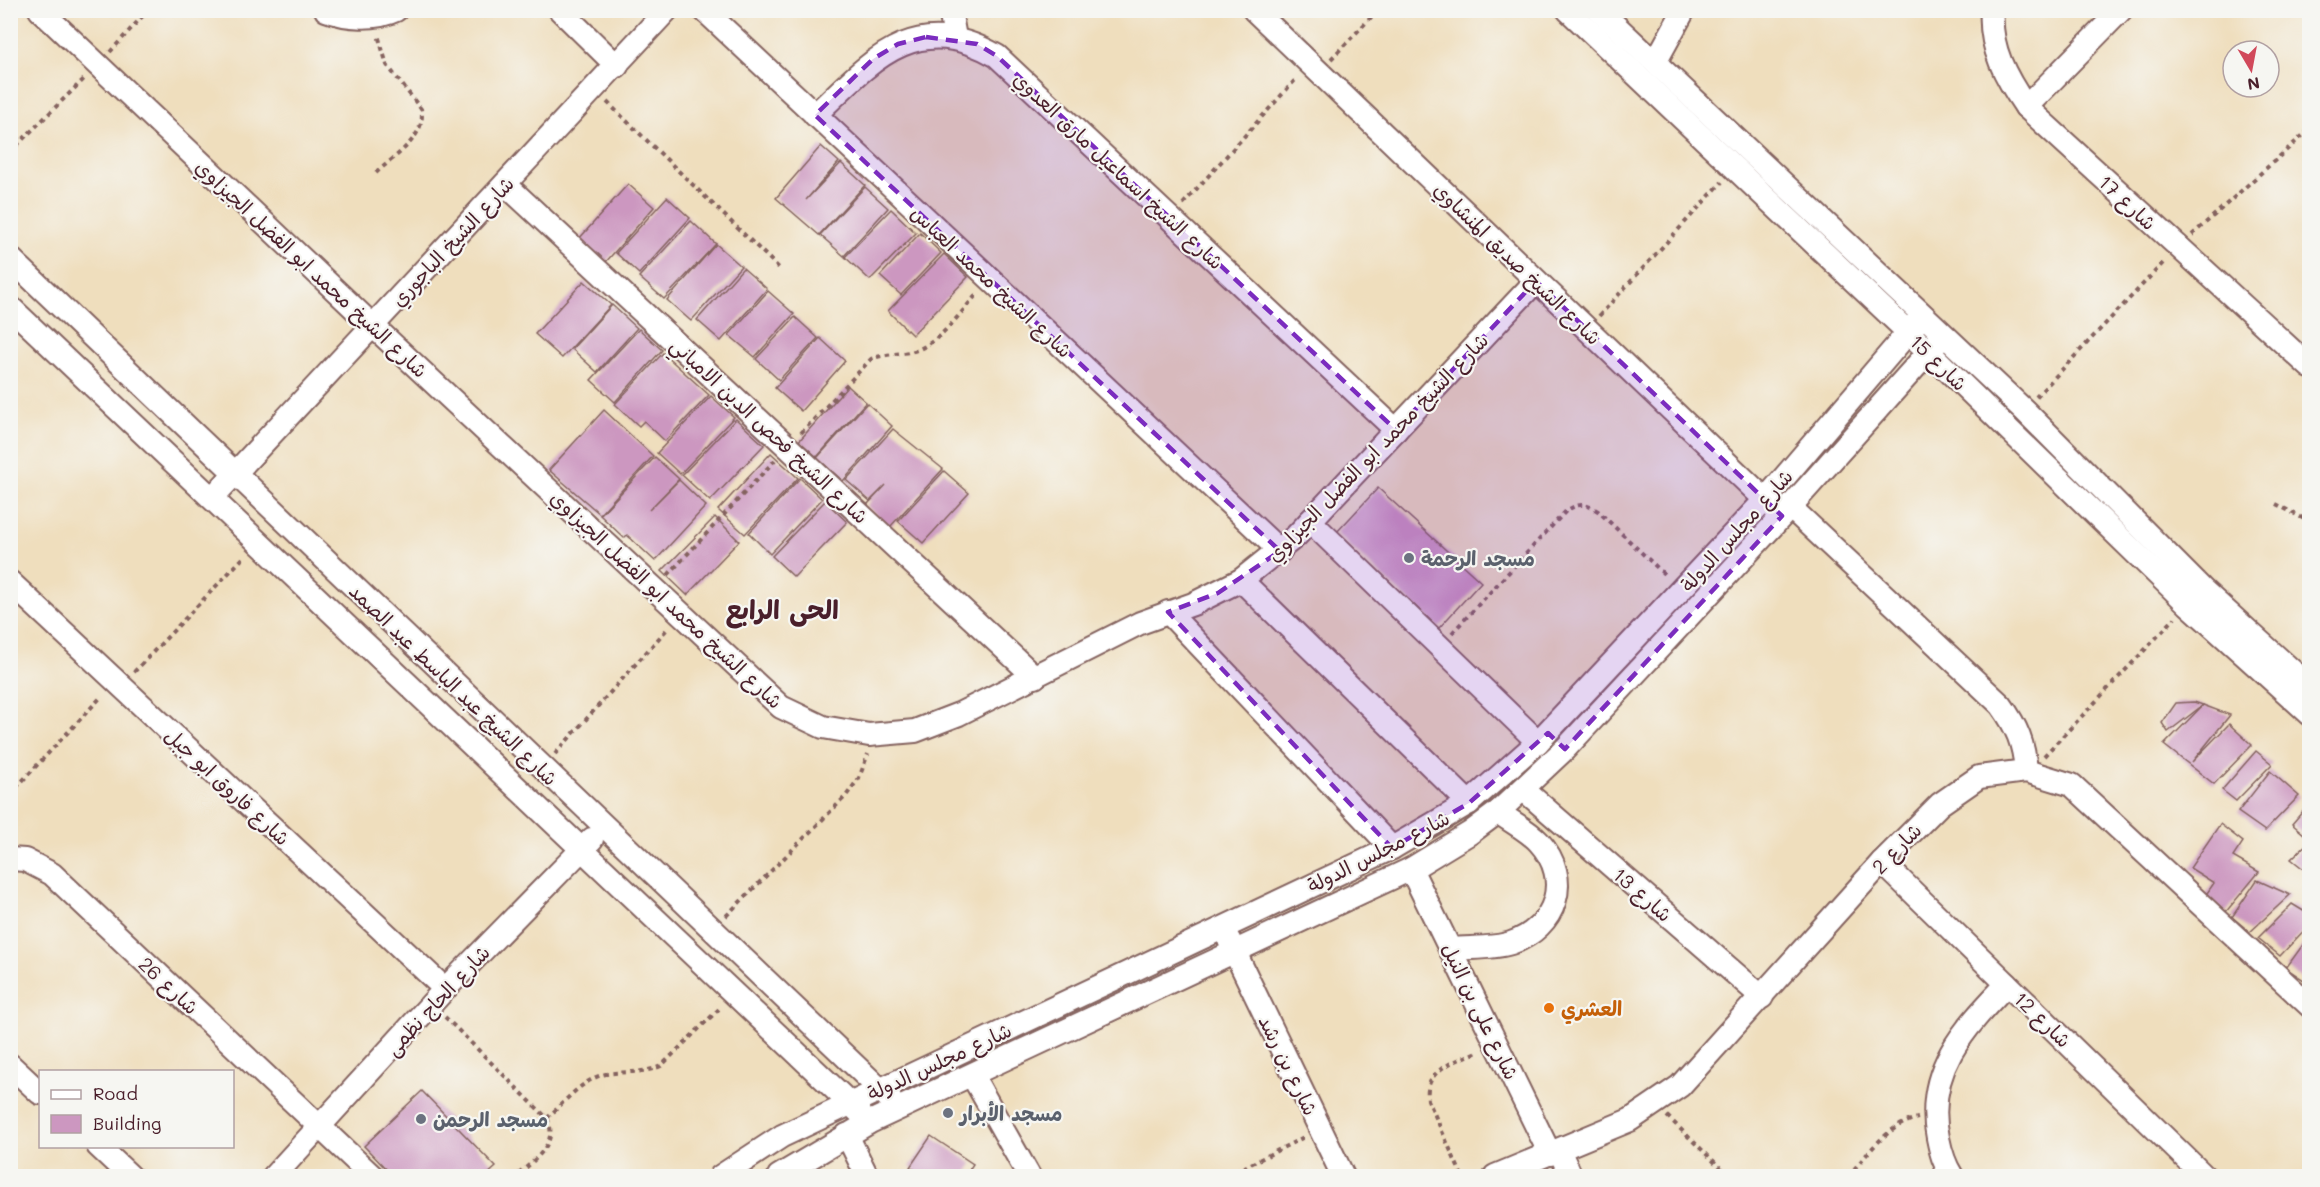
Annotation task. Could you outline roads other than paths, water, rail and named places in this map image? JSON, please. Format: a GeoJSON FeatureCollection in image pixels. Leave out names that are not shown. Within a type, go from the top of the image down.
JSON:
{"type":"FeatureCollection","features":[{"type":"Feature","properties":{"kind":"street","name":"شارع الشيخ محمد ابو الفضل الجيزاوي"},"geometry":{"type":"LineString","coordinates":[[40,10],[373,326],[781,707],[824,727],[869,735],[915,731],[959,714],[1168,612],[1202,600],[1241,580],[1281,551],[1536,281]]}},
{"type":"Feature","properties":{"kind":"street"},"geometry":{"type":"LineString","coordinates":[[326,10],[342,16],[390,13]]}},
{"type":"Feature","properties":{"kind":"street"},"geometry":{"type":"LineString","coordinates":[[560,10],[617,66]]}},
{"type":"Feature","properties":{"kind":"street","name":"شارع الشيخ الباجوري"},"geometry":{"type":"LineString","coordinates":[[212,498],[667,10]]}},
{"type":"Feature","properties":{"kind":"street","name":"شارع الشيخ محمد العباس"},"geometry":{"type":"LineString","coordinates":[[704,10],[1281,551]]}},
{"type":"Feature","properties":{"kind":"street"},"geometry":{"type":"LineString","coordinates":[[950,10],[955,38]]}},
{"type":"Feature","properties":{"kind":"street","name":"شارع الشيخ صديق المنشاوي"},"geometry":{"type":"LineString","coordinates":[[1254,10],[1766,500],[1786,511],[2001,705],[2015,724],[2020,736],[2024,747],[2026,771]]}},
{"type":"Feature","properties":{"kind":"street","name":"شارع 15"},"geometry":{"type":"LineString","coordinates":[[1568,10],[1734,168],[1915,324]]}},
{"type":"Feature","properties":{"kind":"street"},"geometry":{"type":"LineString","coordinates":[[1605,15],[1631,10]]}},
{"type":"Feature","properties":{"kind":"street"},"geometry":{"type":"LineString","coordinates":[[1656,62],[1683,10]]}},
{"type":"Feature","properties":{"kind":"street","name":"شارع 17"},"geometry":{"type":"LineString","coordinates":[[1992,10],[1995,47],[2006,79],[2026,107],[2177,248],[2310,367]]}},
{"type":"Feature","properties":{"kind":"street"},"geometry":{"type":"LineString","coordinates":[[2026,107],[2121,10]]}},
{"type":"Feature","properties":{"kind":"street","name":"شارع 15"},"geometry":{"type":"LineString","coordinates":[[1605,15],[1656,62],[1936,344],[2188,604],[2310,714]]}},
{"type":"Feature","properties":{"kind":"street","name":"شارع الشيخ اسماعيل مارق العدوي"},"geometry":{"type":"LineString","coordinates":[[815,115],[873,59],[898,44],[926,37],[955,38],[977,44],[997,56],[1396,430]]}},
{"type":"Feature","properties":{"kind":"street","name":"شارع الشيخ فحص الدين الامباني"},"geometry":{"type":"LineString","coordinates":[[505,184],[1035,677]]}},
{"type":"Feature","properties":{"kind":"street","name":"شارع الشيخ عبد الباسط عبد الصمد"},"geometry":{"type":"LineString","coordinates":[[10,258],[234,475],[900,1108]]}},
{"type":"Feature","properties":{"kind":"street","name":"شارع الشيخ عبد الباسط عبد الصمد"},"geometry":{"type":"LineString","coordinates":[[10,307],[870,1122]]}},
{"type":"Feature","properties":{"kind":"street","name":"شارع مجلس الدولة"},"geometry":{"type":"LineString","coordinates":[[721,1176],[782,1136],[1222,926],[1392,848],[1436,825],[1469,802],[1543,738],[1766,500],[1915,324]]}},
{"type":"Feature","properties":{"kind":"street","name":"شارع 15"},"geometry":{"type":"LineString","coordinates":[[1936,344],[2024,410],[2204,591],[2310,687]]}},
{"type":"Feature","properties":{"kind":"street","name":"شارع مجلس الدولة"},"geometry":{"type":"LineString","coordinates":[[779,1176],[870,1122],[1235,953],[1411,869],[1451,846],[1524,790],[1565,749],[1786,511],[1936,344]]}},
{"type":"Feature","properties":{"kind":"street"},"geometry":{"type":"LineString","coordinates":[[1310,521],[1439,646],[1543,738],[1565,749]]}},
{"type":"Feature","properties":{"kind":"street"},"geometry":{"type":"LineString","coordinates":[[1241,580],[1469,802]]}},
{"type":"Feature","properties":{"kind":"street","name":"شارع فاروق ابو جبل"},"geometry":{"type":"LineString","coordinates":[[10,582],[119,683],[438,996]]}},
{"type":"Feature","properties":{"kind":"street"},"geometry":{"type":"LineString","coordinates":[[1168,612],[1392,848]]}},
{"type":"Feature","properties":{"kind":"street","name":"شارع 2"},"geometry":{"type":"LineString","coordinates":[[1495,1176],[1630,1120],[1656,1105],[1702,1065],[1882,862],[1940,804],[1979,777],[2026,771],[2072,785],[2310,1006]]}},
{"type":"Feature","properties":{"kind":"street","name":"شارع 13"},"geometry":{"type":"LineString","coordinates":[[1524,790],[1762,997]]}},
{"type":"Feature","properties":{"kind":"street"},"geometry":{"type":"LineString","coordinates":[[1451,949],[1509,944],[1539,930],[1556,902],[1556,870],[1539,842],[1498,812]]}},
{"type":"Feature","properties":{"kind":"street","name":"شارع الحاج نظمى"},"geometry":{"type":"LineString","coordinates":[[274,1176],[438,996],[604,827]]}},
{"type":"Feature","properties":{"kind":"street","name":"شارع 26"},"geometry":{"type":"LineString","coordinates":[[10,860],[25,860],[52,874],[372,1176]]}},
{"type":"Feature","properties":{"kind":"street","name":"شارع 12"},"geometry":{"type":"LineString","coordinates":[[1882,862],[2204,1176]]}},
{"type":"Feature","properties":{"kind":"street","name":"شارع على بن النيل"},"geometry":{"type":"LineString","coordinates":[[1411,869],[1497,1044],[1554,1152],[1571,1176]]}},
{"type":"Feature","properties":{"kind":"street","name":"شارع بن رشد"},"geometry":{"type":"LineString","coordinates":[[1222,926],[1342,1176]]}},
{"type":"Feature","properties":{"kind":"street"},"geometry":{"type":"LineString","coordinates":[[1952,1176],[1944,1164],[1933,1115],[1942,1065],[1970,1023],[2007,984]]}},
{"type":"Feature","properties":{"kind":"street"},"geometry":{"type":"LineString","coordinates":[[10,1065],[39,1092]]}},
{"type":"Feature","properties":{"kind":"street"},"geometry":{"type":"LineString","coordinates":[[972,1075],[1029,1176]]}},
{"type":"Feature","properties":{"kind":"street"},"geometry":{"type":"LineString","coordinates":[[847,1135],[867,1176]]}},
{"type":"Feature","properties":{"kind":"street"},"geometry":{"type":"LineString","coordinates":[[100,1148],[130,1176]]}},
{"type":"Feature","properties":{"kind":"place","name":"مسجد الرحمة"},"geometry":{"type":"Point","coordinates":[1409,558]}},
{"type":"Feature","properties":{"kind":"place","name":"العشري"},"geometry":{"type":"Point","coordinates":[1549,1008]}},
{"type":"Feature","properties":{"kind":"place","name":"مسجد الأبرار"},"geometry":{"type":"Point","coordinates":[948,1113]}},
{"type":"Feature","properties":{"kind":"place","name":"مسجد الرحمن"},"geometry":{"type":"Point","coordinates":[421,1119]}},
{"type":"Feature","properties":{"kind":"district","name":"الحى الرابع"},"geometry":{"type":"Point","coordinates":[782,609]}}]}
